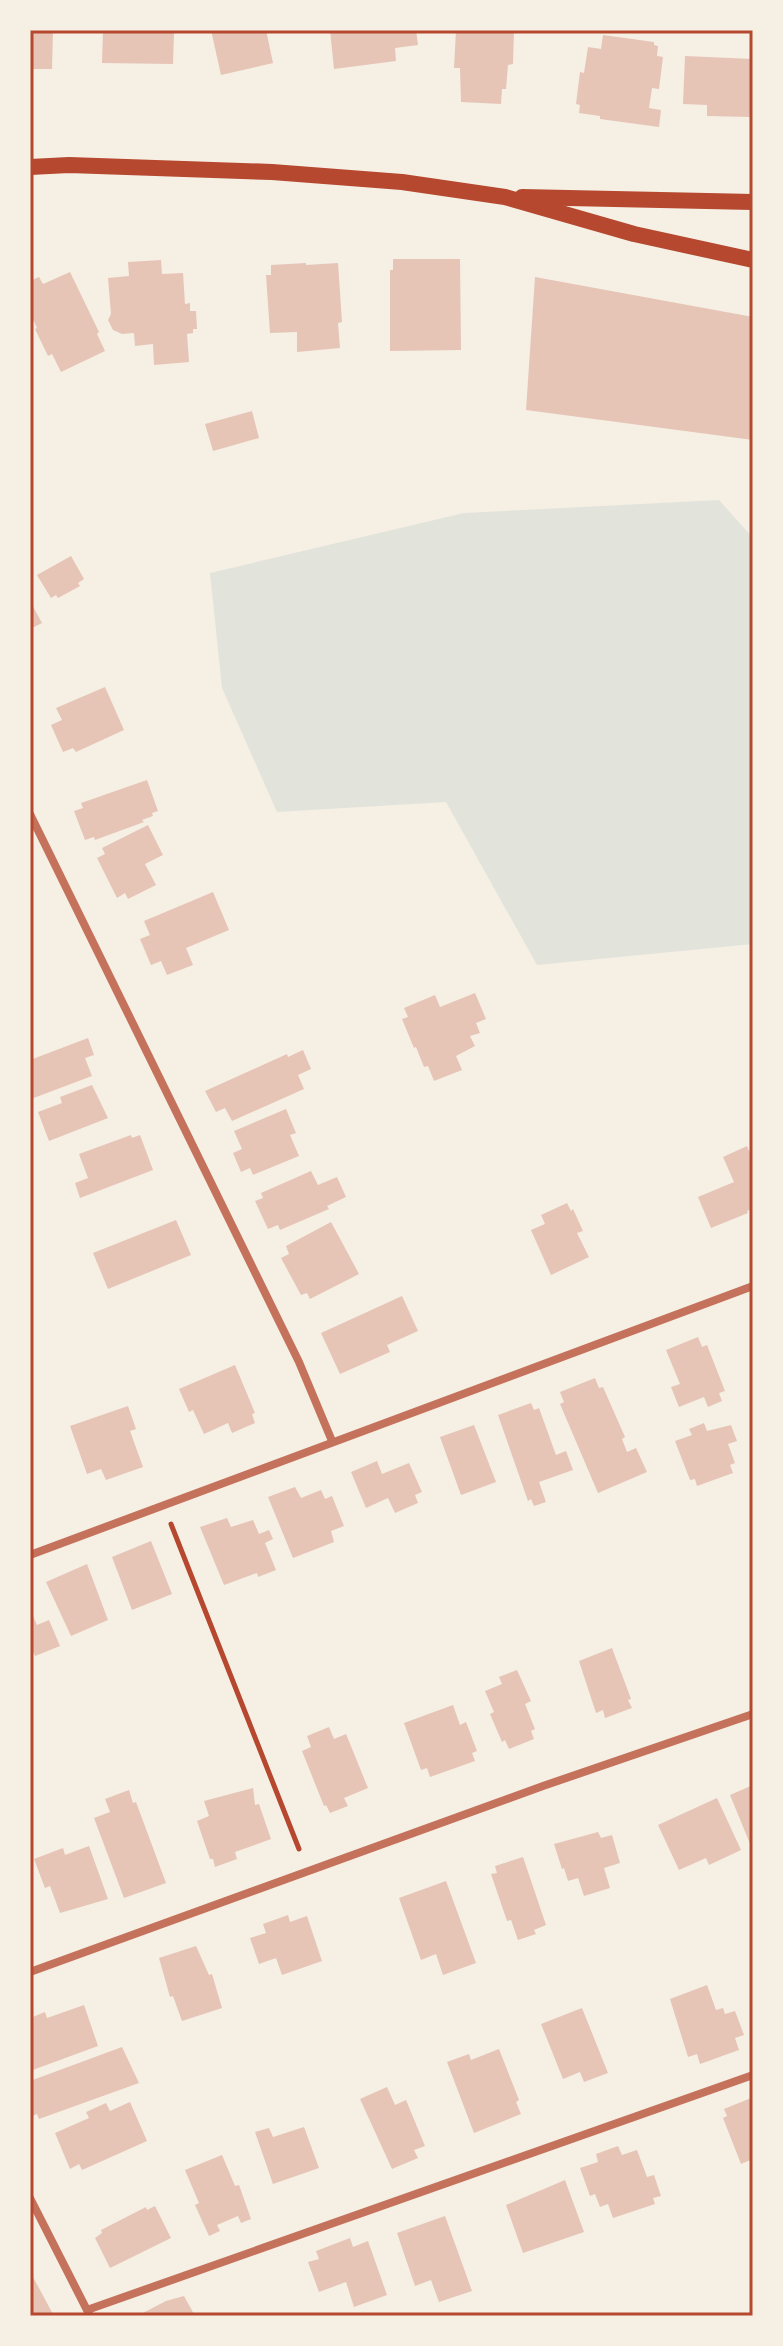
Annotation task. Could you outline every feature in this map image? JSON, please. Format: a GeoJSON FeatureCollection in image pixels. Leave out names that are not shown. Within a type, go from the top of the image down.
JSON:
{"type":"FeatureCollection","features":[{"type":"Feature","properties":{"kind":"main road"},"geometry":{"type":"LineString","coordinates":[[30,167],[69,165],[272,172],[402,182],[505,197],[753,202]]}},
{"type":"Feature","properties":{"kind":"main road"},"geometry":{"type":"LineString","coordinates":[[505,197],[634,234],[753,260]]}},
{"type":"Feature","properties":{"kind":"street"},"geometry":{"type":"LineString","coordinates":[[30,814],[299,1362],[332,1441]]}},
{"type":"Feature","properties":{"kind":"street"},"geometry":{"type":"LineString","coordinates":[[30,1555],[753,1286]]}},
{"type":"Feature","properties":{"kind":"street"},"geometry":{"type":"LineString","coordinates":[[30,1972],[543,1786],[753,1714]]}},
{"type":"Feature","properties":{"kind":"street"},"geometry":{"type":"LineString","coordinates":[[30,2198],[88,2313],[753,2075]]}},
{"type":"Feature","properties":{"kind":"path"},"geometry":{"type":"LineString","coordinates":[[171,1523],[299,1849]]}},
{"type":"Feature","properties":{"kind":"shaded area"},"geometry":{"type":"Polygon","coordinates":[[[719,500],[753,538],[753,944],[537,965],[446,802],[277,812],[222,688],[210,573],[464,513],[719,500]]]}},
{"type":"Feature","properties":{"kind":"building"},"geometry":{"type":"Polygon","coordinates":[[[30,30],[53,30],[52,69],[30,69],[30,30]]]}},
{"type":"Feature","properties":{"kind":"building"},"geometry":{"type":"Polygon","coordinates":[[[103,30],[174,32],[173,64],[102,63],[103,30]]]}},
{"type":"Feature","properties":{"kind":"building"},"geometry":{"type":"Polygon","coordinates":[[[211,30],[266,30],[273,63],[221,75],[211,30]]]}},
{"type":"Feature","properties":{"kind":"building"},"geometry":{"type":"Polygon","coordinates":[[[330,30],[416,30],[418,45],[395,48],[396,61],[334,69],[330,30]]]}},
{"type":"Feature","properties":{"kind":"building"},"geometry":{"type":"Polygon","coordinates":[[[456,30],[514,30],[513,64],[508,65],[501,104],[461,102],[460,68],[454,68],[456,30]]]}},
{"type":"Feature","properties":{"kind":"building"},"geometry":{"type":"Polygon","coordinates":[[[603,35],[654,42],[658,46],[657,56],[663,57],[659,89],[652,88],[649,108],[661,110],[659,127],[579,113],[580,105],[576,104],[580,72],[584,73],[588,47],[601,49],[603,35]]]}},
{"type":"Feature","properties":{"kind":"building"},"geometry":{"type":"Polygon","coordinates":[[[685,56],[753,59],[753,107],[750,107],[750,117],[707,116],[707,105],[683,104],[685,56]]]}},
{"type":"Feature","properties":{"kind":"building"},"geometry":{"type":"Polygon","coordinates":[[[393,259],[460,259],[461,350],[390,351],[390,270],[393,270],[393,259]]]}},
{"type":"Feature","properties":{"kind":"building"},"geometry":{"type":"Polygon","coordinates":[[[161,260],[162,274],[183,273],[185,304],[190,303],[190,311],[196,311],[197,329],[187,334],[189,362],[154,365],[153,344],[135,346],[134,333],[122,334],[113,330],[108,320],[111,314],[108,278],[129,276],[128,262],[161,260]]]}},
{"type":"Feature","properties":{"kind":"building"},"geometry":{"type":"Polygon","coordinates":[[[338,263],[342,322],[338,323],[340,348],[297,352],[297,332],[270,333],[266,275],[271,275],[271,265],[338,263]]]}},
{"type":"Feature","properties":{"kind":"building"},"geometry":{"type":"Polygon","coordinates":[[[70,272],[105,351],[61,372],[52,354],[48,356],[35,329],[30,313],[30,281],[39,277],[43,284],[70,272]]]}},
{"type":"Feature","properties":{"kind":"building"},"geometry":{"type":"Polygon","coordinates":[[[535,277],[753,317],[753,440],[526,410],[535,277]]]}},
{"type":"Feature","properties":{"kind":"building"},"geometry":{"type":"Polygon","coordinates":[[[252,411],[259,438],[213,451],[205,424],[252,411]]]}},
{"type":"Feature","properties":{"kind":"building"},"geometry":{"type":"Polygon","coordinates":[[[71,556],[84,579],[78,583],[80,586],[58,598],[56,595],[51,598],[37,575],[71,556]]]}},
{"type":"Feature","properties":{"kind":"building"},"geometry":{"type":"Polygon","coordinates":[[[30,601],[42,623],[30,629],[30,601]]]}},
{"type":"Feature","properties":{"kind":"building"},"geometry":{"type":"Polygon","coordinates":[[[105,687],[124,730],[76,752],[73,748],[63,752],[51,725],[62,720],[56,708],[105,687]]]}},
{"type":"Feature","properties":{"kind":"building"},"geometry":{"type":"Polygon","coordinates":[[[147,780],[158,811],[152,813],[153,816],[95,840],[94,837],[85,840],[74,811],[83,808],[81,803],[147,780]]]}},
{"type":"Feature","properties":{"kind":"building"},"geometry":{"type":"Polygon","coordinates":[[[148,825],[163,855],[145,864],[156,885],[128,899],[125,893],[117,898],[97,858],[105,854],[102,848],[148,825]]]}},
{"type":"Feature","properties":{"kind":"building"},"geometry":{"type":"Polygon","coordinates":[[[213,892],[229,930],[186,948],[193,965],[167,975],[161,961],[151,965],[140,939],[150,935],[144,921],[213,892]]]}},
{"type":"Feature","properties":{"kind":"building"},"geometry":{"type":"Polygon","coordinates":[[[475,993],[486,1019],[476,1023],[480,1033],[470,1036],[475,1046],[456,1056],[462,1070],[434,1081],[428,1066],[424,1067],[414,1048],[402,1019],[408,1017],[404,1008],[435,995],[440,1007],[475,993]]]}},
{"type":"Feature","properties":{"kind":"building"},"geometry":{"type":"Polygon","coordinates":[[[88,1038],[94,1055],[85,1058],[92,1076],[31,1099],[30,1060],[88,1038]]]}},
{"type":"Feature","properties":{"kind":"building"},"geometry":{"type":"Polygon","coordinates":[[[303,1050],[311,1069],[298,1075],[304,1089],[232,1121],[225,1108],[216,1112],[205,1091],[287,1054],[288,1057],[303,1050]]]}},
{"type":"Feature","properties":{"kind":"building"},"geometry":{"type":"Polygon","coordinates":[[[92,1085],[108,1118],[49,1141],[38,1112],[62,1103],[60,1097],[92,1085]]]}},
{"type":"Feature","properties":{"kind":"building"},"geometry":{"type":"Polygon","coordinates":[[[286,1109],[296,1133],[290,1135],[299,1156],[253,1175],[250,1168],[241,1172],[233,1153],[242,1149],[234,1131],[286,1109]]]}},
{"type":"Feature","properties":{"kind":"building"},"geometry":{"type":"Polygon","coordinates":[[[131,1135],[132,1138],[140,1135],[153,1170],[80,1198],[75,1183],[88,1178],[79,1154],[131,1135]]]}},
{"type":"Feature","properties":{"kind":"building"},"geometry":{"type":"Polygon","coordinates":[[[747,1146],[753,1160],[753,1209],[711,1228],[698,1197],[734,1182],[723,1157],[747,1146]]]}},
{"type":"Feature","properties":{"kind":"building"},"geometry":{"type":"Polygon","coordinates":[[[311,1171],[318,1185],[337,1177],[346,1197],[327,1206],[329,1209],[280,1230],[278,1225],[268,1229],[255,1201],[263,1198],[261,1193],[311,1171]]]}},
{"type":"Feature","properties":{"kind":"building"},"geometry":{"type":"Polygon","coordinates":[[[567,1203],[583,1231],[577,1233],[589,1257],[551,1275],[531,1230],[545,1224],[541,1215],[567,1203]]]}},
{"type":"Feature","properties":{"kind":"building"},"geometry":{"type":"Polygon","coordinates":[[[176,1220],[191,1255],[108,1289],[93,1253],[176,1220]]]}},
{"type":"Feature","properties":{"kind":"building"},"geometry":{"type":"Polygon","coordinates":[[[331,1222],[359,1274],[310,1299],[307,1293],[301,1295],[281,1258],[289,1254],[286,1246],[331,1222]]]}},
{"type":"Feature","properties":{"kind":"building"},"geometry":{"type":"Polygon","coordinates":[[[402,1296],[418,1331],[387,1345],[390,1352],[340,1374],[321,1333],[402,1296]]]}},
{"type":"Feature","properties":{"kind":"building"},"geometry":{"type":"Polygon","coordinates":[[[698,1337],[702,1347],[707,1345],[725,1391],[719,1393],[722,1401],[708,1407],[704,1397],[679,1407],[671,1387],[680,1384],[666,1350],[698,1337]]]}},
{"type":"Feature","properties":{"kind":"building"},"geometry":{"type":"Polygon","coordinates":[[[235,1365],[255,1413],[252,1414],[255,1423],[232,1433],[228,1423],[204,1434],[193,1410],[189,1412],[179,1389],[235,1365]]]}},
{"type":"Feature","properties":{"kind":"building"},"geometry":{"type":"Polygon","coordinates":[[[595,1378],[599,1388],[603,1387],[625,1437],[622,1439],[627,1452],[636,1448],[647,1472],[598,1493],[560,1404],[564,1402],[560,1392],[595,1378]]]}},
{"type":"Feature","properties":{"kind":"building"},"geometry":{"type":"Polygon","coordinates":[[[531,1403],[534,1410],[539,1408],[556,1455],[566,1451],[573,1470],[539,1482],[546,1502],[534,1506],[531,1499],[528,1501],[498,1415],[531,1403]]]}},
{"type":"Feature","properties":{"kind":"building"},"geometry":{"type":"Polygon","coordinates":[[[128,1406],[136,1429],[130,1431],[143,1467],[106,1480],[101,1469],[87,1474],[70,1426],[128,1406]]]}},
{"type":"Feature","properties":{"kind":"building"},"geometry":{"type":"Polygon","coordinates":[[[704,1423],[707,1431],[731,1425],[737,1441],[728,1444],[735,1463],[730,1465],[733,1473],[697,1486],[695,1479],[690,1480],[675,1441],[692,1435],[689,1429],[704,1423]]]}},
{"type":"Feature","properties":{"kind":"building"},"geometry":{"type":"Polygon","coordinates":[[[474,1425],[496,1482],[461,1495],[440,1437],[474,1425]]]}},
{"type":"Feature","properties":{"kind":"building"},"geometry":{"type":"Polygon","coordinates":[[[377,1461],[382,1474],[409,1463],[422,1492],[415,1495],[418,1503],[395,1513],[388,1498],[366,1508],[351,1472],[377,1461]]]}},
{"type":"Feature","properties":{"kind":"building"},"geometry":{"type":"Polygon","coordinates":[[[295,1487],[301,1498],[321,1490],[325,1499],[332,1496],[344,1526],[331,1531],[334,1542],[293,1558],[268,1497],[295,1487]]]}},
{"type":"Feature","properties":{"kind":"building"},"geometry":{"type":"Polygon","coordinates":[[[227,1518],[231,1527],[253,1520],[259,1534],[269,1530],[273,1539],[265,1543],[276,1570],[224,1585],[200,1527],[227,1518]]]}},
{"type":"Feature","properties":{"kind":"building"},"geometry":{"type":"Polygon","coordinates":[[[151,1541],[172,1594],[132,1610],[112,1557],[151,1541]]]}},
{"type":"Feature","properties":{"kind":"building"},"geometry":{"type":"Polygon","coordinates":[[[87,1564],[108,1620],[71,1636],[46,1582],[87,1564]]]}},
{"type":"Feature","properties":{"kind":"building"},"geometry":{"type":"Polygon","coordinates":[[[30,1609],[37,1625],[49,1620],[60,1646],[35,1656],[30,1645],[30,1609]]]}},
{"type":"Feature","properties":{"kind":"building"},"geometry":{"type":"Polygon","coordinates":[[[612,1648],[632,1708],[605,1718],[603,1710],[596,1713],[579,1661],[612,1648]]]}},
{"type":"Feature","properties":{"kind":"building"},"geometry":{"type":"Polygon","coordinates":[[[517,1670],[531,1701],[525,1704],[535,1729],[531,1731],[534,1739],[509,1749],[505,1740],[502,1742],[490,1714],[494,1712],[485,1691],[502,1684],[499,1677],[517,1670]]]}},
{"type":"Feature","properties":{"kind":"building"},"geometry":{"type":"Polygon","coordinates":[[[453,1705],[460,1725],[466,1722],[477,1751],[472,1753],[475,1761],[430,1777],[427,1768],[421,1770],[404,1723],[453,1705]]]}},
{"type":"Feature","properties":{"kind":"building"},"geometry":{"type":"Polygon","coordinates":[[[329,1727],[334,1739],[346,1734],[368,1788],[344,1798],[348,1806],[330,1813],[324,1806],[302,1751],[311,1747],[307,1736],[329,1727]]]}},
{"type":"Feature","properties":{"kind":"building"},"geometry":{"type":"Polygon","coordinates":[[[753,1785],[753,1851],[730,1795],[753,1785]]]}},
{"type":"Feature","properties":{"kind":"building"},"geometry":{"type":"Polygon","coordinates":[[[253,1788],[255,1805],[259,1804],[271,1839],[235,1852],[237,1859],[215,1867],[197,1821],[209,1816],[204,1801],[253,1788]]]}},
{"type":"Feature","properties":{"kind":"building"},"geometry":{"type":"Polygon","coordinates":[[[129,1790],[166,1883],[124,1898],[94,1818],[110,1812],[105,1799],[129,1790]]]}},
{"type":"Feature","properties":{"kind":"building"},"geometry":{"type":"Polygon","coordinates":[[[717,1798],[741,1850],[709,1865],[706,1858],[679,1870],[658,1825],[717,1798]]]}},
{"type":"Feature","properties":{"kind":"building"},"geometry":{"type":"Polygon","coordinates":[[[598,1832],[601,1838],[612,1835],[620,1863],[604,1868],[610,1888],[584,1896],[578,1878],[568,1881],[554,1844],[598,1832]]]}},
{"type":"Feature","properties":{"kind":"building"},"geometry":{"type":"Polygon","coordinates":[[[89,1846],[108,1899],[60,1913],[50,1886],[45,1888],[34,1859],[63,1848],[65,1855],[89,1846]]]}},
{"type":"Feature","properties":{"kind":"building"},"geometry":{"type":"Polygon","coordinates":[[[523,1857],[546,1925],[534,1930],[536,1934],[518,1940],[511,1920],[507,1921],[491,1874],[497,1873],[495,1866],[523,1857]]]}},
{"type":"Feature","properties":{"kind":"building"},"geometry":{"type":"Polygon","coordinates":[[[446,1881],[476,1963],[443,1975],[436,1954],[421,1960],[399,1898],[446,1881]]]}},
{"type":"Feature","properties":{"kind":"building"},"geometry":{"type":"Polygon","coordinates":[[[288,1915],[290,1922],[307,1916],[322,1961],[282,1975],[276,1958],[259,1964],[250,1938],[266,1933],[263,1924],[288,1915]]]}},
{"type":"Feature","properties":{"kind":"building"},"geometry":{"type":"Polygon","coordinates":[[[196,1946],[209,1975],[212,1974],[222,2008],[182,2021],[173,1996],[170,1997],[159,1958],[196,1946]]]}},
{"type":"Feature","properties":{"kind":"building"},"geometry":{"type":"Polygon","coordinates":[[[707,1985],[716,2010],[723,2008],[725,2014],[735,2011],[744,2035],[735,2038],[739,2050],[700,2064],[697,2054],[688,2057],[670,1999],[707,1985]]]}},
{"type":"Feature","properties":{"kind":"building"},"geometry":{"type":"Polygon","coordinates":[[[84,2005],[98,2046],[30,2071],[30,2018],[45,2012],[47,2018],[84,2005]]]}},
{"type":"Feature","properties":{"kind":"building"},"geometry":{"type":"Polygon","coordinates":[[[582,2008],[608,2073],[584,2082],[580,2072],[563,2079],[541,2024],[582,2008]]]}},
{"type":"Feature","properties":{"kind":"building"},"geometry":{"type":"Polygon","coordinates":[[[122,2047],[139,2083],[39,2119],[37,2114],[30,2117],[30,2081],[122,2047]]]}},
{"type":"Feature","properties":{"kind":"building"},"geometry":{"type":"Polygon","coordinates":[[[499,2049],[519,2100],[516,2102],[521,2114],[474,2133],[447,2062],[469,2054],[471,2060],[499,2049]]]}},
{"type":"Feature","properties":{"kind":"building"},"geometry":{"type":"Polygon","coordinates":[[[387,2087],[395,2105],[406,2100],[425,2146],[414,2150],[418,2158],[392,2169],[360,2099],[387,2087]]]}},
{"type":"Feature","properties":{"kind":"building"},"geometry":{"type":"Polygon","coordinates":[[[751,2098],[753,2159],[741,2164],[723,2118],[727,2116],[724,2109],[751,2098]]]}},
{"type":"Feature","properties":{"kind":"building"},"geometry":{"type":"Polygon","coordinates":[[[130,2102],[147,2141],[82,2170],[79,2164],[70,2169],[55,2133],[89,2118],[86,2112],[106,2103],[110,2111],[130,2102]]]}},
{"type":"Feature","properties":{"kind":"building"},"geometry":{"type":"Polygon","coordinates":[[[304,2127],[319,2168],[273,2184],[255,2132],[269,2128],[273,2137],[304,2127]]]}},
{"type":"Feature","properties":{"kind":"building"},"geometry":{"type":"Polygon","coordinates":[[[618,2146],[622,2155],[637,2150],[647,2177],[654,2175],[661,2196],[653,2198],[655,2204],[613,2218],[608,2204],[600,2207],[595,2194],[590,2196],[580,2168],[598,2162],[596,2154],[618,2146]]]}},
{"type":"Feature","properties":{"kind":"building"},"geometry":{"type":"Polygon","coordinates":[[[222,2155],[235,2186],[239,2185],[251,2219],[241,2223],[238,2216],[217,2225],[220,2231],[209,2236],[195,2205],[199,2203],[185,2170],[222,2155]]]}},
{"type":"Feature","properties":{"kind":"building"},"geometry":{"type":"Polygon","coordinates":[[[565,2180],[584,2232],[523,2253],[506,2205],[565,2180]]]}},
{"type":"Feature","properties":{"kind":"building"},"geometry":{"type":"Polygon","coordinates":[[[155,2206],[171,2238],[110,2268],[95,2238],[102,2233],[101,2230],[146,2207],[147,2210],[155,2206]]]}},
{"type":"Feature","properties":{"kind":"building"},"geometry":{"type":"Polygon","coordinates":[[[445,2216],[472,2291],[439,2302],[431,2280],[415,2286],[397,2233],[445,2216]]]}},
{"type":"Feature","properties":{"kind":"building"},"geometry":{"type":"Polygon","coordinates":[[[350,2238],[353,2247],[368,2241],[387,2295],[354,2307],[346,2282],[319,2292],[308,2262],[319,2259],[316,2251],[350,2238]]]}},
{"type":"Feature","properties":{"kind":"building"},"geometry":{"type":"Polygon","coordinates":[[[33,2277],[54,2316],[30,2316],[30,2279],[33,2277]]]}},
{"type":"Feature","properties":{"kind":"building"},"geometry":{"type":"Polygon","coordinates":[[[184,2296],[195,2316],[137,2316],[166,2301],[184,2296]]]}}]}
